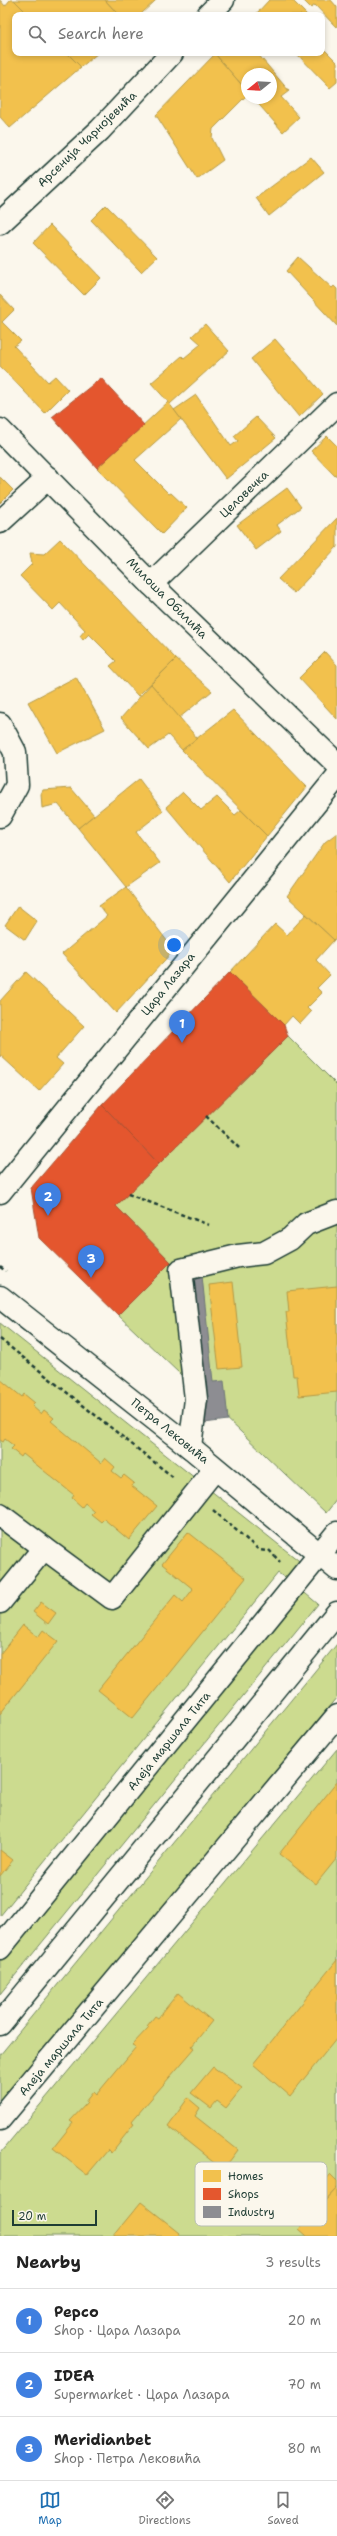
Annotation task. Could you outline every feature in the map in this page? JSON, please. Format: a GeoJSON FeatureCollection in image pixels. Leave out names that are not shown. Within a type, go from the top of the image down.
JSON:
{"type":"FeatureCollection","features":[{"type":"Feature","properties":{"kind":"street"},"geometry":{"type":"LineString","coordinates":[[211,12],[223,0]]}},
{"type":"Feature","properties":{"kind":"street","name":"Арсенија Чарнојевића"},"geometry":{"type":"LineString","coordinates":[[0,223],[100,130],[169,56]]}},
{"type":"Feature","properties":{"kind":"street","name":"Целовечка"},"geometry":{"type":"LineString","coordinates":[[151,584],[337,404]]}},
{"type":"Feature","properties":{"kind":"street","name":"Милоша Обилића"},"geometry":{"type":"LineString","coordinates":[[0,430],[151,584],[337,764]]}},
{"type":"Feature","properties":{"kind":"street"},"geometry":{"type":"LineString","coordinates":[[0,522],[48,478]]}},
{"type":"Feature","properties":{"kind":"street"},"geometry":{"type":"LineString","coordinates":[[0,724],[15,752],[17,785],[0,816]]}},
{"type":"Feature","properties":{"kind":"street","name":"Цара Лазара"},"geometry":{"type":"LineString","coordinates":[[0,1192],[337,777]]}},
{"type":"Feature","properties":{"kind":"street"},"geometry":{"type":"LineString","coordinates":[[190,1447],[196,1399],[181,1270],[238,1256],[264,1253],[290,1238],[306,1224],[337,1212]]}},
{"type":"Feature","properties":{"kind":"street","name":"Петра Лековића"},"geometry":{"type":"LineString","coordinates":[[0,1297],[190,1447],[337,1569]]}},
{"type":"Feature","properties":{"kind":"street"},"geometry":{"type":"LineString","coordinates":[[0,1515],[112,1598],[215,1468]]}},
{"type":"Feature","properties":{"kind":"street","name":"Алеја маршала Тита"},"geometry":{"type":"LineString","coordinates":[[0,1948],[337,1533]]}},
{"type":"Feature","properties":{"kind":"street"},"geometry":{"type":"LineString","coordinates":[[0,1602],[44,1548]]}},
{"type":"Feature","properties":{"kind":"street"},"geometry":{"type":"LineString","coordinates":[[0,2024],[337,1613]]}},
{"type":"Feature","properties":{"kind":"street","name":"Алеја маршала Тита"},"geometry":{"type":"LineString","coordinates":[[0,2119],[337,1716]]}},
{"type":"Feature","properties":{"kind":"path"},"geometry":{"type":"LineString","coordinates":[[206,1116],[239,1148]]}},
{"type":"Feature","properties":{"kind":"path"},"geometry":{"type":"LineString","coordinates":[[128,1194],[209,1225]]}},
{"type":"Feature","properties":{"kind":"path"},"geometry":{"type":"LineString","coordinates":[[0,1339],[195,1494],[259,1550],[268,1551]]}},
{"type":"Feature","properties":{"kind":"green space"},"geometry":{"type":"Polygon","coordinates":[[[288,1036],[337,1085],[337,1499],[326,1513],[118,1315],[171,1262],[116,1206],[288,1036]]]}},
{"type":"Feature","properties":{"kind":"green space"},"geometry":{"type":"Polygon","coordinates":[[[0,1323],[303,1564],[291,1582],[278,1573],[0,1916],[0,1323]]]}},
{"type":"Feature","properties":{"kind":"green space"},"geometry":{"type":"Polygon","coordinates":[[[300,1589],[318,1604],[0,1994],[0,1958],[300,1589]]]}},
{"type":"Feature","properties":{"kind":"green space"},"geometry":{"type":"Polygon","coordinates":[[[337,1644],[337,1697],[0,2102],[0,2055],[337,1644]]]}},
{"type":"Feature","properties":{"kind":"green space"},"geometry":{"type":"Polygon","coordinates":[[[337,1749],[337,2236],[0,2236],[0,2153],[337,1749]]]}},
{"type":"Feature","properties":{"kind":"building: Homes"},"geometry":{"type":"Polygon","coordinates":[[[0,0],[5,6],[10,0],[14,0],[26,12],[12,12],[12,56],[70,56],[81,67],[10,128],[0,117],[0,0]]]}},
{"type":"Feature","properties":{"kind":"building: Homes"},"geometry":{"type":"Polygon","coordinates":[[[14,0],[105,0],[116,12],[26,12],[14,0]]]}},
{"type":"Feature","properties":{"kind":"building: Homes"},"geometry":{"type":"Polygon","coordinates":[[[105,0],[156,0],[143,12],[116,12],[105,0]]]}},
{"type":"Feature","properties":{"kind":"building: Homes"},"geometry":{"type":"Polygon","coordinates":[[[269,0],[292,0],[304,12],[258,12],[269,0]]]}},
{"type":"Feature","properties":{"kind":"building: Homes"},"geometry":{"type":"Polygon","coordinates":[[[303,0],[331,0],[337,7],[337,26],[336,27],[325,15],[325,12],[322,12],[315,5],[311,8],[303,0]]]}},
{"type":"Feature","properties":{"kind":"building: Homes"},"geometry":{"type":"Polygon","coordinates":[[[325,50],[337,62],[337,82],[330,88],[299,56],[325,56],[325,50]]]}},
{"type":"Feature","properties":{"kind":"building: Homes"},"geometry":{"type":"Polygon","coordinates":[[[70,56],[94,56],[81,67],[70,56]]]}},
{"type":"Feature","properties":{"kind":"building: Homes"},"geometry":{"type":"Polygon","coordinates":[[[213,56],[217,56],[241,84],[241,101],[213,129],[212,138],[223,160],[197,179],[156,115],[213,56]]]}},
{"type":"Feature","properties":{"kind":"building: Homes"},"geometry":{"type":"Polygon","coordinates":[[[217,56],[260,56],[270,68],[241,68],[241,84],[217,56]]]}},
{"type":"Feature","properties":{"kind":"building: Homes"},"geometry":{"type":"Polygon","coordinates":[[[277,77],[289,91],[281,97],[299,117],[283,132],[258,104],[277,104],[277,77]]]}},
{"type":"Feature","properties":{"kind":"building: Homes"},"geometry":{"type":"Polygon","coordinates":[[[311,157],[324,172],[269,216],[256,198],[311,157]]]}},
{"type":"Feature","properties":{"kind":"building: Homes"},"geometry":{"type":"Polygon","coordinates":[[[106,205],[157,257],[141,272],[91,220],[106,205]]]}},
{"type":"Feature","properties":{"kind":"building: Homes"},"geometry":{"type":"Polygon","coordinates":[[[50,225],[101,278],[84,295],[33,243],[50,225]]]}},
{"type":"Feature","properties":{"kind":"building: Homes"},"geometry":{"type":"Polygon","coordinates":[[[298,257],[332,288],[334,286],[337,289],[337,326],[286,271],[298,257]]]}},
{"type":"Feature","properties":{"kind":"building: Homes"},"geometry":{"type":"Polygon","coordinates":[[[0,295],[14,310],[2,322],[21,341],[14,346],[48,382],[55,376],[68,390],[45,413],[0,366],[0,295]]]}},
{"type":"Feature","properties":{"kind":"building: Homes"},"geometry":{"type":"Polygon","coordinates":[[[205,324],[229,351],[170,404],[151,383],[182,356],[184,358],[201,344],[192,336],[205,324]]]}},
{"type":"Feature","properties":{"kind":"building: Homes"},"geometry":{"type":"Polygon","coordinates":[[[275,339],[323,394],[299,417],[251,359],[275,339]]]}},
{"type":"Feature","properties":{"kind":"building: Homes"},"geometry":{"type":"Polygon","coordinates":[[[196,395],[231,446],[238,441],[234,436],[256,417],[276,438],[226,479],[174,410],[196,395]]]}},
{"type":"Feature","properties":{"kind":"building: Homes"},"geometry":{"type":"Polygon","coordinates":[[[168,402],[181,419],[135,460],[169,494],[171,493],[187,508],[162,534],[97,468],[168,402]]]}},
{"type":"Feature","properties":{"kind":"building: Homes"},"geometry":{"type":"Polygon","coordinates":[[[327,436],[337,446],[337,473],[335,476],[311,451],[327,436]]]}},
{"type":"Feature","properties":{"kind":"building: Homes"},"geometry":{"type":"Polygon","coordinates":[[[0,477],[13,490],[0,503],[0,477]]]}},
{"type":"Feature","properties":{"kind":"building: Homes"},"geometry":{"type":"Polygon","coordinates":[[[287,488],[301,507],[277,525],[281,531],[256,550],[237,525],[287,488]]]}},
{"type":"Feature","properties":{"kind":"building: Homes"},"geometry":{"type":"Polygon","coordinates":[[[337,518],[337,547],[294,593],[278,579],[337,518]]]}},
{"type":"Feature","properties":{"kind":"building: Homes"},"geometry":{"type":"Polygon","coordinates":[[[60,539],[176,659],[138,696],[110,666],[116,661],[89,634],[83,640],[80,636],[85,630],[60,603],[53,610],[20,576],[32,564],[30,553],[44,554],[60,539]]]}},
{"type":"Feature","properties":{"kind":"building: Homes"},"geometry":{"type":"Polygon","coordinates":[[[325,652],[337,665],[337,719],[299,678],[325,652]]]}},
{"type":"Feature","properties":{"kind":"building: Homes"},"geometry":{"type":"Polygon","coordinates":[[[176,659],[212,691],[179,718],[151,684],[176,659]]]}},
{"type":"Feature","properties":{"kind":"building: Homes"},"geometry":{"type":"Polygon","coordinates":[[[76,677],[105,729],[57,753],[28,702],[76,677]]]}},
{"type":"Feature","properties":{"kind":"building: Homes"},"geometry":{"type":"Polygon","coordinates":[[[151,684],[197,738],[182,750],[168,735],[149,749],[121,718],[151,684]]]}},
{"type":"Feature","properties":{"kind":"building: Homes"},"geometry":{"type":"Polygon","coordinates":[[[233,710],[307,787],[267,836],[182,750],[233,710]]]}},
{"type":"Feature","properties":{"kind":"building: Homes"},"geometry":{"type":"Polygon","coordinates":[[[139,779],[163,811],[136,832],[160,863],[126,887],[78,828],[139,779]]]}},
{"type":"Feature","properties":{"kind":"building: Homes"},"geometry":{"type":"Polygon","coordinates":[[[71,788],[94,815],[78,828],[58,804],[42,808],[41,794],[43,790],[71,788]]]}},
{"type":"Feature","properties":{"kind":"building: Homes"},"geometry":{"type":"Polygon","coordinates":[[[183,792],[201,810],[217,797],[235,815],[241,810],[267,836],[230,882],[166,807],[183,792]]]}},
{"type":"Feature","properties":{"kind":"building: Homes"},"geometry":{"type":"Polygon","coordinates":[[[337,833],[337,936],[334,940],[287,896],[325,842],[337,833]]]}},
{"type":"Feature","properties":{"kind":"building: Homes"},"geometry":{"type":"Polygon","coordinates":[[[126,887],[174,950],[116,1013],[62,954],[107,916],[99,906],[126,887]]]}},
{"type":"Feature","properties":{"kind":"building: Homes"},"geometry":{"type":"Polygon","coordinates":[[[18,906],[37,921],[25,940],[5,925],[18,906]]]}},
{"type":"Feature","properties":{"kind":"building: Homes"},"geometry":{"type":"Polygon","coordinates":[[[306,914],[334,940],[316,960],[330,975],[317,988],[322,993],[307,1008],[311,1012],[300,1024],[292,1016],[284,1025],[230,972],[275,924],[287,935],[306,914]]]}},
{"type":"Feature","properties":{"kind":"building: Homes"},"geometry":{"type":"Polygon","coordinates":[[[26,972],[84,1026],[56,1058],[63,1064],[39,1091],[0,1055],[0,1001],[26,972]]]}},
{"type":"Feature","properties":{"kind":"building: Homes"},"geometry":{"type":"Polygon","coordinates":[[[233,1282],[242,1367],[219,1369],[209,1285],[233,1282]]]}},
{"type":"Feature","properties":{"kind":"building: Homes"},"geometry":{"type":"Polygon","coordinates":[[[337,1286],[337,1392],[299,1396],[297,1376],[293,1376],[286,1312],[289,1312],[287,1291],[337,1286]]]}},
{"type":"Feature","properties":{"kind":"building: Homes"},"geometry":{"type":"Polygon","coordinates":[[[0,1379],[22,1397],[24,1394],[35,1403],[32,1406],[41,1414],[44,1410],[54,1418],[51,1421],[101,1463],[105,1458],[115,1467],[112,1471],[121,1478],[124,1475],[134,1483],[132,1486],[157,1506],[129,1540],[104,1519],[101,1522],[91,1514],[94,1511],[85,1503],[82,1507],[72,1498],[74,1495],[23,1454],[21,1457],[11,1449],[14,1446],[5,1439],[3,1442],[0,1440],[0,1379]]]}},
{"type":"Feature","properties":{"kind":"building: Homes"},"geometry":{"type":"Polygon","coordinates":[[[188,1532],[246,1578],[133,1718],[98,1690],[175,1595],[183,1602],[193,1589],[162,1564],[188,1532]]]}},
{"type":"Feature","properties":{"kind":"building: Homes"},"geometry":{"type":"Polygon","coordinates":[[[41,1602],[56,1613],[48,1624],[33,1612],[41,1602]]]}},
{"type":"Feature","properties":{"kind":"building: Homes"},"geometry":{"type":"Polygon","coordinates":[[[23,1625],[38,1637],[43,1630],[58,1641],[0,1714],[0,1654],[23,1625]]]}},
{"type":"Feature","properties":{"kind":"building: Homes"},"geometry":{"type":"Polygon","coordinates":[[[337,1782],[337,1858],[316,1884],[279,1854],[337,1782]]]}},
{"type":"Feature","properties":{"kind":"building: Homes"},"geometry":{"type":"Polygon","coordinates":[[[0,1850],[13,1860],[0,1876],[0,1850]]]}},
{"type":"Feature","properties":{"kind":"building: Homes"},"geometry":{"type":"Polygon","coordinates":[[[337,1960],[337,2038],[290,2096],[253,2064],[337,1960]]]}},
{"type":"Feature","properties":{"kind":"building: Homes"},"geometry":{"type":"Polygon","coordinates":[[[178,1993],[212,2021],[192,2046],[195,2048],[131,2122],[134,2124],[111,2153],[108,2150],[87,2175],[53,2148],[73,2123],[70,2121],[87,2103],[85,2102],[93,2092],[96,2095],[136,2047],[132,2045],[149,2027],[147,2026],[155,2016],[158,2018],[178,1993]]]}},
{"type":"Feature","properties":{"kind":"building: Homes"},"geometry":{"type":"Polygon","coordinates":[[[213,2067],[242,2088],[226,2108],[217,2101],[211,2108],[191,2093],[213,2067]]]}},
{"type":"Feature","properties":{"kind":"building: Homes"},"geometry":{"type":"Polygon","coordinates":[[[188,2098],[200,2108],[195,2116],[238,2150],[229,2162],[213,2162],[168,2126],[188,2098]]]}},
{"type":"Feature","properties":{"kind":"building: Homes"},"geometry":{"type":"Polygon","coordinates":[[[330,2174],[337,2181],[337,2188],[327,2199],[327,2177],[330,2174]]]}},
{"type":"Feature","properties":{"kind":"building: Homes"},"geometry":{"type":"Polygon","coordinates":[[[337,2188],[337,2236],[307,2236],[299,2229],[302,2226],[327,2226],[327,2199],[337,2188]]]}},
{"type":"Feature","properties":{"kind":"building: Homes"},"geometry":{"type":"Polygon","coordinates":[[[141,2202],[180,2233],[178,2236],[113,2236],[141,2202]]]}},
{"type":"Feature","properties":{"kind":"building: Shops"},"geometry":{"type":"Polygon","coordinates":[[[101,378],[144,425],[97,468],[52,417],[101,378]]]}},
{"type":"Feature","properties":{"kind":"building: Shops"},"geometry":{"type":"Polygon","coordinates":[[[230,972],[284,1025],[288,1036],[159,1164],[102,1105],[230,972]]]}},
{"type":"Feature","properties":{"kind":"building: Shops"},"geometry":{"type":"Polygon","coordinates":[[[102,1105],[159,1164],[116,1206],[171,1262],[118,1315],[39,1238],[31,1188],[102,1105]]]}},
{"type":"Feature","properties":{"kind":"building: Industry"},"geometry":{"type":"Polygon","coordinates":[[[202,1276],[213,1382],[224,1381],[228,1420],[204,1423],[189,1277],[202,1276]]]}},
{"type":"Feature","properties":{"kind":"place","name":"Pepco"},"geometry":{"type":"Point","coordinates":[182,1043]}},
{"type":"Feature","properties":{"kind":"place","name":"IDEA"},"geometry":{"type":"Point","coordinates":[48,1216]}},
{"type":"Feature","properties":{"kind":"place","name":"Meridianbet"},"geometry":{"type":"Point","coordinates":[91,1278]}}]}
